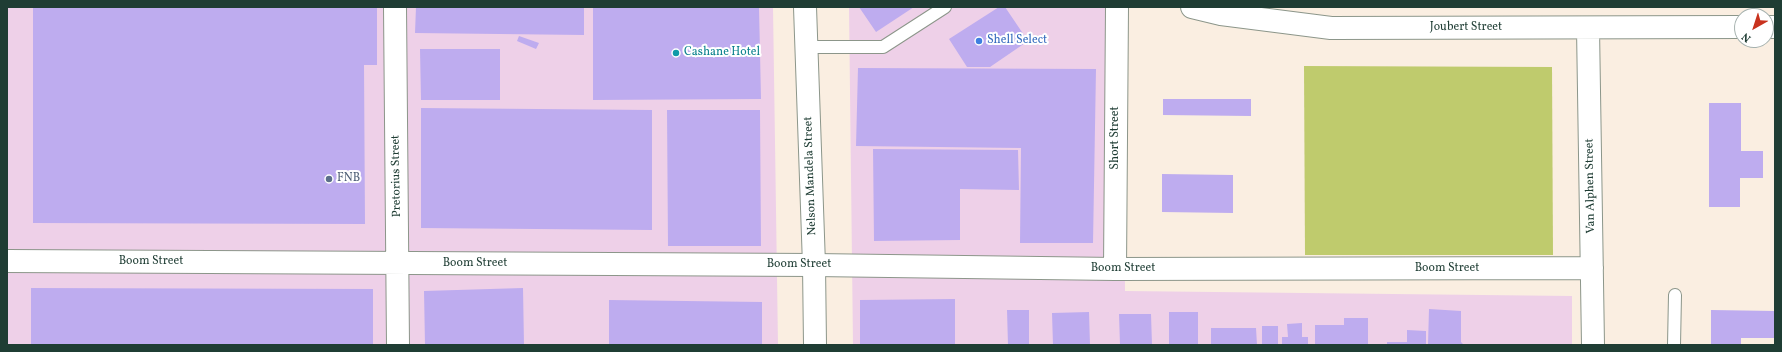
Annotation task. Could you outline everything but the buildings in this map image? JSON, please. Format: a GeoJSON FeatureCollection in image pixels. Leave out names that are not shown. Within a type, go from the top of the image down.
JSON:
{"type":"FeatureCollection","features":[{"type":"Feature","properties":{"kind":"street","name":"Pretorius Street"},"geometry":{"type":"LineString","coordinates":[[396,7],[398,345]]}},
{"type":"Feature","properties":{"kind":"street","name":"Nelson Mandela Street"},"geometry":{"type":"LineString","coordinates":[[805,7],[814,266],[815,345]]}},
{"type":"Feature","properties":{"kind":"street","name":"Short Street"},"geometry":{"type":"LineString","coordinates":[[1115,269],[1117,7]]}},
{"type":"Feature","properties":{"kind":"street","name":"Joubert Street"},"geometry":{"type":"LineString","coordinates":[[1192,7],[1221,14],[1331,28],[1734,27]]}},
{"type":"Feature","properties":{"kind":"street","name":"Van Alphen Street"},"geometry":{"type":"LineString","coordinates":[[1588,28],[1593,345]]}},
{"type":"Feature","properties":{"kind":"street","name":"Boom Street"},"geometry":{"type":"LineString","coordinates":[[7,261],[1115,269],[1592,268]]}},
{"type":"Feature","properties":{"kind":"lane"},"geometry":{"type":"LineString","coordinates":[[807,47],[883,47],[945,7]]}},
{"type":"Feature","properties":{"kind":"lane"},"geometry":{"type":"LineString","coordinates":[[1674,345],[1675,295]]}},
{"type":"Feature","properties":{"kind":"shaded area"},"geometry":{"type":"Polygon","coordinates":[[[7,7],[773,7],[778,345],[7,345],[7,7]]]}},
{"type":"Feature","properties":{"kind":"shaded area"},"geometry":{"type":"Polygon","coordinates":[[[849,7],[1107,7],[1123,14],[1125,291],[1572,296],[1572,345],[853,345],[849,7]]]}},
{"type":"Feature","properties":{"kind":"green space"},"geometry":{"type":"Polygon","coordinates":[[[1304,66],[1552,67],[1553,255],[1305,255],[1304,66]]]}},
{"type":"Feature","properties":{"kind":"place","name":"Shell Select"},"geometry":{"type":"Point","coordinates":[979,41]}},
{"type":"Feature","properties":{"kind":"place","name":"Cashane Hotel"},"geometry":{"type":"Point","coordinates":[676,53]}},
{"type":"Feature","properties":{"kind":"place","name":"FNB"},"geometry":{"type":"Point","coordinates":[329,179]}}]}
